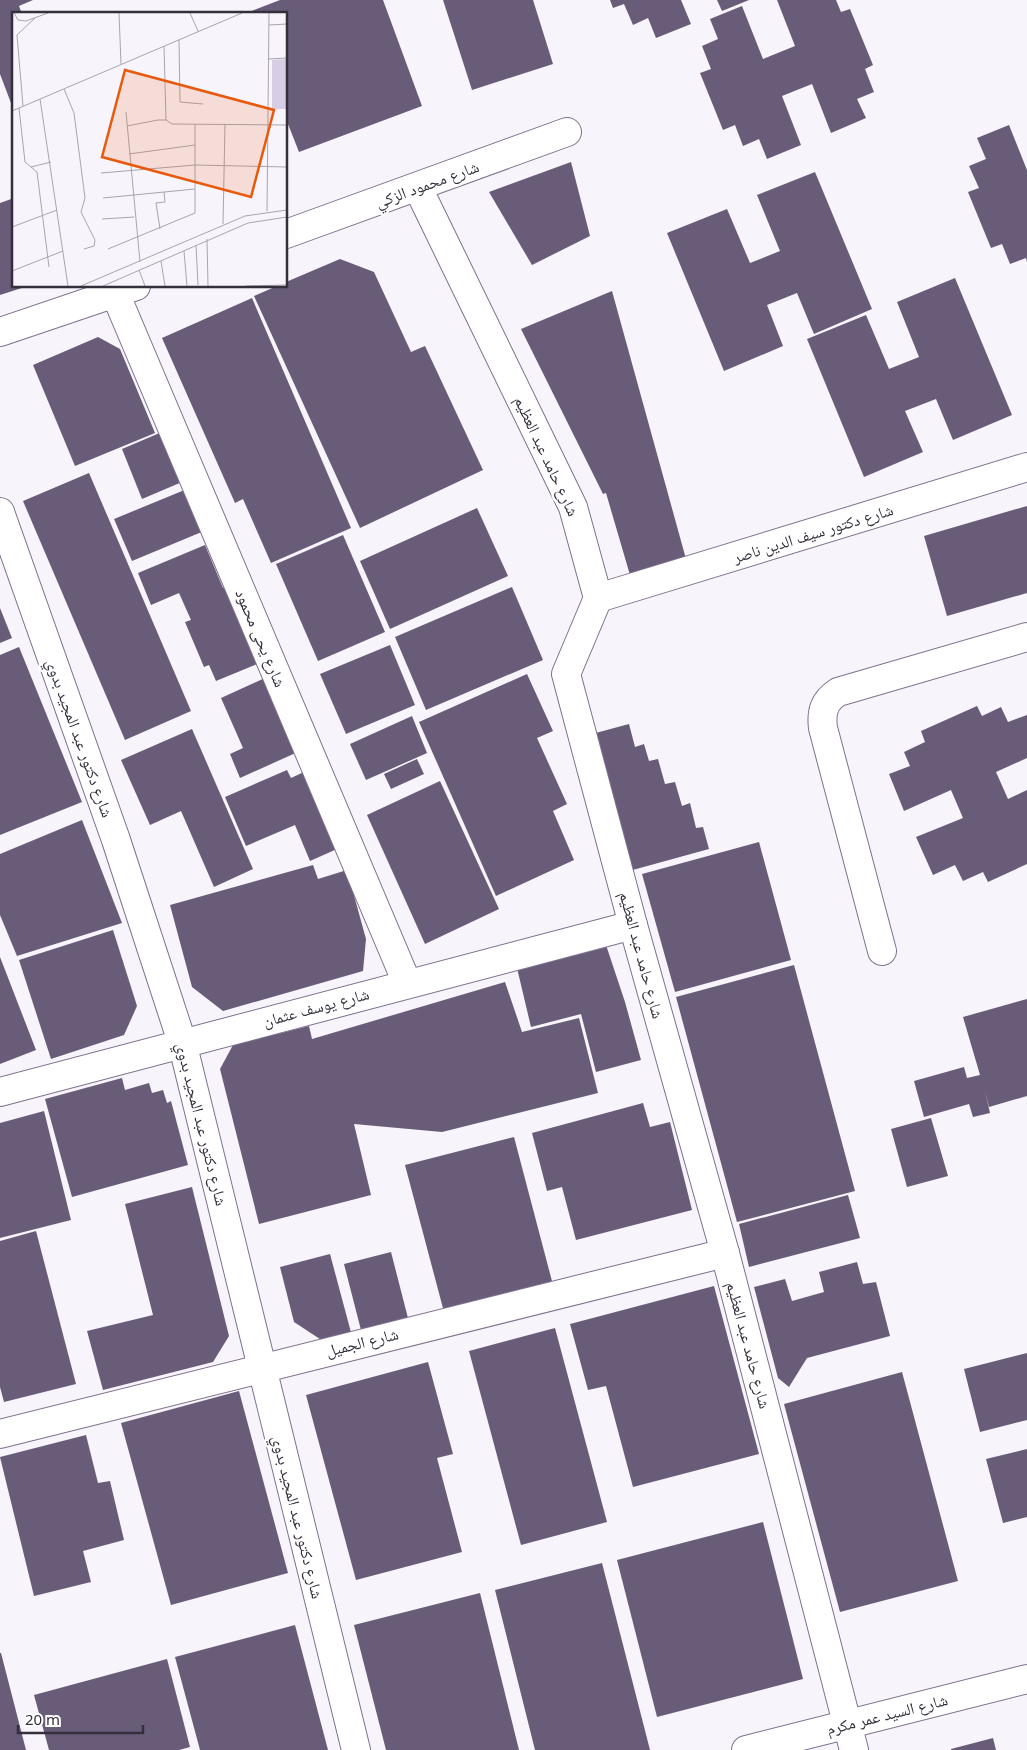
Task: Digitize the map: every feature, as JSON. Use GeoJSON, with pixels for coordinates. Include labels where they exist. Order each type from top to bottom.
{"type":"FeatureCollection","features":[{"type":"Feature","properties":{"kind":"street","name":"شارع محمود الزكي"},"geometry":{"type":"LineString","coordinates":[[288,233],[418,188],[567,132]]}},
{"type":"Feature","properties":{"kind":"street","name":"شارع حامد عبد العظيم"},"geometry":{"type":"LineString","coordinates":[[418,188],[574,507],[598,598],[566,674],[633,924],[725,1253],[851,1737]]}},
{"type":"Feature","properties":{"kind":"street"},"geometry":{"type":"LineString","coordinates":[[0,332],[125,290]]}},
{"type":"Feature","properties":{"kind":"street","name":"شارع يحى محمود"},"geometry":{"type":"LineString","coordinates":[[125,290],[407,983]]}},
{"type":"Feature","properties":{"kind":"street","name":"شارع دكتور سيف الدين ناصر"},"geometry":{"type":"LineString","coordinates":[[598,598],[1027,467]]}},
{"type":"Feature","properties":{"kind":"street","name":"شارع دكتور عبد المجيد بدوي"},"geometry":{"type":"LineString","coordinates":[[0,512],[116,840],[182,1042],[356,1750]]}},
{"type":"Feature","properties":{"kind":"street"},"geometry":{"type":"LineString","coordinates":[[882,951],[823,728],[824,707],[830,697],[838,692],[1027,637]]}},
{"type":"Feature","properties":{"kind":"street","name":"شارع يوسف عثمان"},"geometry":{"type":"LineString","coordinates":[[0,1092],[182,1042],[633,924]]}},
{"type":"Feature","properties":{"kind":"street","name":"شارع الجميل"},"geometry":{"type":"LineString","coordinates":[[0,1434],[261,1367],[725,1253]]}},
{"type":"Feature","properties":{"kind":"street","name":"شارع السيد عمر مكرم"},"geometry":{"type":"LineString","coordinates":[[746,1750],[851,1737],[1027,1679]]}},
{"type":"Feature","properties":{"kind":"building"},"geometry":{"type":"Polygon","coordinates":[[[0,0],[33,0],[19,6],[21,12],[12,12],[12,106],[0,74],[0,0]]]}},
{"type":"Feature","properties":{"kind":"building"},"geometry":{"type":"Polygon","coordinates":[[[280,0],[383,0],[422,106],[299,152],[288,124],[288,12],[249,12],[280,0]]]}},
{"type":"Feature","properties":{"kind":"building"},"geometry":{"type":"Polygon","coordinates":[[[443,0],[533,0],[553,64],[472,90],[443,0]]]}},
{"type":"Feature","properties":{"kind":"building"},"geometry":{"type":"Polygon","coordinates":[[[610,0],[681,0],[691,24],[656,38],[648,18],[633,25],[624,4],[613,8],[610,0]]]}},
{"type":"Feature","properties":{"kind":"building"},"geometry":{"type":"Polygon","coordinates":[[[717,0],[749,0],[722,11],[717,0]]]}},
{"type":"Feature","properties":{"kind":"building"},"geometry":{"type":"Polygon","coordinates":[[[777,0],[836,0],[841,12],[850,9],[873,65],[865,69],[874,92],[857,99],[866,118],[831,133],[812,84],[782,96],[801,145],[767,159],[759,139],[743,146],[735,125],[723,130],[700,73],[711,69],[702,46],[718,39],[710,19],[742,6],[763,59],[795,46],[777,0]]]}},
{"type":"Feature","properties":{"kind":"building"},"geometry":{"type":"Polygon","coordinates":[[[1009,125],[1027,170],[1027,262],[1026,258],[1010,264],[1002,244],[991,248],[968,192],[979,188],[969,166],[986,159],[977,138],[1009,125]]]}},
{"type":"Feature","properties":{"kind":"building"},"geometry":{"type":"Polygon","coordinates":[[[571,162],[590,236],[532,265],[489,192],[571,162]]]}},
{"type":"Feature","properties":{"kind":"building"},"geometry":{"type":"Polygon","coordinates":[[[815,172],[872,309],[814,334],[797,293],[767,305],[783,346],[724,371],[667,233],[727,209],[750,263],[780,251],[757,195],[815,172]]]}},
{"type":"Feature","properties":{"kind":"building"},"geometry":{"type":"Polygon","coordinates":[[[12,199],[12,288],[22,288],[0,295],[0,203],[12,199]]]}},
{"type":"Feature","properties":{"kind":"building"},"geometry":{"type":"Polygon","coordinates":[[[340,259],[374,272],[411,352],[425,346],[483,470],[360,528],[254,296],[272,288],[288,288],[288,281],[340,259]]]}},
{"type":"Feature","properties":{"kind":"building"},"geometry":{"type":"Polygon","coordinates":[[[955,278],[1012,415],[953,440],[936,399],[905,411],[923,452],[864,477],[807,339],[866,315],[889,369],[919,357],[897,302],[955,278]]]}},
{"type":"Feature","properties":{"kind":"building"},"geometry":{"type":"Polygon","coordinates":[[[612,291],[686,559],[630,575],[606,493],[603,494],[521,329],[612,291]]]}},
{"type":"Feature","properties":{"kind":"building"},"geometry":{"type":"Polygon","coordinates":[[[252,298],[351,528],[271,563],[243,499],[235,503],[162,338],[252,298]]]}},
{"type":"Feature","properties":{"kind":"building"},"geometry":{"type":"Polygon","coordinates":[[[98,337],[120,349],[155,433],[75,466],[33,365],[98,337]]]}},
{"type":"Feature","properties":{"kind":"building"},"geometry":{"type":"Polygon","coordinates":[[[162,432],[182,482],[142,499],[122,449],[162,432]]]}},
{"type":"Feature","properties":{"kind":"building"},"geometry":{"type":"Polygon","coordinates":[[[89,473],[191,711],[125,740],[23,501],[89,473]]]}},
{"type":"Feature","properties":{"kind":"building"},"geometry":{"type":"Polygon","coordinates":[[[187,489],[204,531],[132,561],[114,519],[187,489]]]}},
{"type":"Feature","properties":{"kind":"building"},"geometry":{"type":"Polygon","coordinates":[[[1027,506],[1027,593],[947,616],[924,536],[1027,506]]]}},
{"type":"Feature","properties":{"kind":"building"},"geometry":{"type":"Polygon","coordinates":[[[477,508],[508,576],[390,629],[360,561],[477,508]]]}},
{"type":"Feature","properties":{"kind":"building"},"geometry":{"type":"Polygon","coordinates":[[[343,535],[385,632],[318,661],[276,564],[343,535]]]}},
{"type":"Feature","properties":{"kind":"building"},"geometry":{"type":"Polygon","coordinates":[[[205,545],[223,588],[229,586],[262,662],[216,681],[209,665],[204,667],[185,622],[191,620],[179,593],[151,605],[138,573],[205,545]]]}},
{"type":"Feature","properties":{"kind":"building"},"geometry":{"type":"Polygon","coordinates":[[[512,587],[543,660],[426,710],[395,637],[512,587]]]}},
{"type":"Feature","properties":{"kind":"building"},"geometry":{"type":"Polygon","coordinates":[[[0,608],[12,638],[0,643],[0,608]]]}},
{"type":"Feature","properties":{"kind":"building"},"geometry":{"type":"Polygon","coordinates":[[[390,645],[415,705],[346,734],[320,674],[390,645]]]}},
{"type":"Feature","properties":{"kind":"building"},"geometry":{"type":"Polygon","coordinates":[[[19,647],[82,802],[0,835],[0,655],[19,647]]]}},
{"type":"Feature","properties":{"kind":"building"},"geometry":{"type":"Polygon","coordinates":[[[527,674],[553,731],[537,738],[567,804],[553,811],[574,860],[496,896],[419,722],[527,674]]]}},
{"type":"Feature","properties":{"kind":"building"},"geometry":{"type":"Polygon","coordinates":[[[267,677],[300,751],[240,778],[230,754],[243,748],[221,698],[267,677]]]}},
{"type":"Feature","properties":{"kind":"building"},"geometry":{"type":"Polygon","coordinates":[[[977,706],[982,716],[1001,707],[1008,722],[1027,715],[1027,758],[996,772],[1008,799],[1027,790],[1027,864],[988,882],[983,872],[963,881],[955,865],[933,875],[916,837],[963,818],[951,790],[904,811],[889,774],[910,766],[904,752],[925,742],[921,731],[977,706]]]}},
{"type":"Feature","properties":{"kind":"building"},"geometry":{"type":"Polygon","coordinates":[[[412,716],[427,753],[366,780],[350,744],[412,716]]]}},
{"type":"Feature","properties":{"kind":"building"},"geometry":{"type":"Polygon","coordinates":[[[629,724],[635,747],[644,744],[649,761],[658,759],[665,784],[675,782],[682,806],[690,803],[696,828],[703,827],[709,849],[629,871],[592,734],[629,724]]]}},
{"type":"Feature","properties":{"kind":"building"},"geometry":{"type":"Polygon","coordinates":[[[192,729],[253,869],[214,887],[181,811],[150,825],[121,760],[192,729]]]}},
{"type":"Feature","properties":{"kind":"building"},"geometry":{"type":"Polygon","coordinates":[[[417,759],[424,774],[391,789],[384,774],[417,759]]]}},
{"type":"Feature","properties":{"kind":"building"},"geometry":{"type":"Polygon","coordinates":[[[287,770],[291,778],[304,772],[337,849],[310,861],[295,825],[246,846],[225,797],[287,770]]]}},
{"type":"Feature","properties":{"kind":"building"},"geometry":{"type":"Polygon","coordinates":[[[440,781],[499,909],[425,944],[367,815],[440,781]]]}},
{"type":"Feature","properties":{"kind":"building"},"geometry":{"type":"Polygon","coordinates":[[[82,820],[122,923],[17,956],[0,915],[0,854],[82,820]]]}},
{"type":"Feature","properties":{"kind":"building"},"geometry":{"type":"Polygon","coordinates":[[[759,842],[791,960],[675,992],[642,874],[759,842]]]}},
{"type":"Feature","properties":{"kind":"building"},"geometry":{"type":"Polygon","coordinates":[[[313,865],[318,879],[347,870],[366,939],[363,971],[223,1011],[192,987],[170,905],[313,865]]]}},
{"type":"Feature","properties":{"kind":"building"},"geometry":{"type":"Polygon","coordinates":[[[113,930],[137,1006],[124,1035],[51,1059],[19,960],[113,930]]]}},
{"type":"Feature","properties":{"kind":"building"},"geometry":{"type":"Polygon","coordinates":[[[605,942],[625,1002],[641,1060],[596,1072],[581,1014],[531,1027],[517,968],[605,942]]]}},
{"type":"Feature","properties":{"kind":"building"},"geometry":{"type":"Polygon","coordinates":[[[0,957],[36,1050],[0,1064],[0,957]]]}},
{"type":"Feature","properties":{"kind":"building"},"geometry":{"type":"Polygon","coordinates":[[[794,965],[855,1191],[737,1222],[676,997],[794,965]]]}},
{"type":"Feature","properties":{"kind":"building"},"geometry":{"type":"Polygon","coordinates":[[[505,982],[522,1032],[579,1018],[598,1093],[442,1132],[354,1124],[371,1195],[259,1224],[220,1069],[233,1045],[309,1026],[312,1039],[505,982]]]}},
{"type":"Feature","properties":{"kind":"building"},"geometry":{"type":"Polygon","coordinates":[[[1027,999],[1027,1096],[989,1107],[985,1091],[990,1113],[973,1117],[969,1104],[924,1117],[914,1081],[964,1067],[967,1078],[980,1075],[963,1017],[1027,999]]]}},
{"type":"Feature","properties":{"kind":"building"},"geometry":{"type":"Polygon","coordinates":[[[122,1078],[125,1090],[149,1083],[152,1093],[163,1090],[167,1103],[171,1101],[188,1165],[72,1197],[45,1099],[122,1078]]]}},
{"type":"Feature","properties":{"kind":"building"},"geometry":{"type":"Polygon","coordinates":[[[643,1103],[650,1127],[670,1122],[692,1210],[576,1240],[562,1187],[547,1191],[532,1133],[643,1103]]]}},
{"type":"Feature","properties":{"kind":"building"},"geometry":{"type":"Polygon","coordinates":[[[44,1111],[71,1220],[0,1238],[0,1123],[44,1111]]]}},
{"type":"Feature","properties":{"kind":"building"},"geometry":{"type":"Polygon","coordinates":[[[931,1118],[948,1176],[907,1187],[891,1129],[931,1118]]]}},
{"type":"Feature","properties":{"kind":"building"},"geometry":{"type":"Polygon","coordinates":[[[514,1137],[553,1285],[444,1312],[405,1165],[514,1137]]]}},
{"type":"Feature","properties":{"kind":"building"},"geometry":{"type":"Polygon","coordinates":[[[192,1187],[229,1336],[213,1362],[103,1390],[87,1331],[153,1315],[125,1204],[192,1187]]]}},
{"type":"Feature","properties":{"kind":"building"},"geometry":{"type":"Polygon","coordinates":[[[848,1195],[860,1238],[749,1267],[739,1224],[848,1195]]]}},
{"type":"Feature","properties":{"kind":"building"},"geometry":{"type":"Polygon","coordinates":[[[36,1231],[76,1384],[4,1402],[0,1387],[0,1241],[36,1231]]]}},
{"type":"Feature","properties":{"kind":"building"},"geometry":{"type":"Polygon","coordinates":[[[391,1252],[409,1322],[362,1334],[344,1264],[391,1252]]]}},
{"type":"Feature","properties":{"kind":"building"},"geometry":{"type":"Polygon","coordinates":[[[330,1254],[352,1336],[326,1343],[294,1322],[280,1267],[330,1254]]]}},
{"type":"Feature","properties":{"kind":"building"},"geometry":{"type":"Polygon","coordinates":[[[857,1262],[863,1284],[876,1282],[890,1336],[807,1358],[789,1387],[778,1378],[754,1287],[785,1279],[792,1301],[824,1292],[819,1272],[857,1262]]]}},
{"type":"Feature","properties":{"kind":"building"},"geometry":{"type":"Polygon","coordinates":[[[714,1286],[759,1454],[633,1487],[606,1386],[588,1390],[570,1324],[714,1286]]]}},
{"type":"Feature","properties":{"kind":"building"},"geometry":{"type":"Polygon","coordinates":[[[555,1328],[607,1522],[521,1545],[469,1351],[555,1328]]]}},
{"type":"Feature","properties":{"kind":"building"},"geometry":{"type":"Polygon","coordinates":[[[1027,1353],[1027,1420],[980,1432],[964,1369],[1027,1353]]]}},
{"type":"Feature","properties":{"kind":"building"},"geometry":{"type":"Polygon","coordinates":[[[428,1362],[453,1454],[437,1458],[462,1552],[356,1580],[306,1395],[428,1362]]]}},
{"type":"Feature","properties":{"kind":"building"},"geometry":{"type":"Polygon","coordinates":[[[902,1372],[958,1581],[840,1612],[784,1404],[902,1372]]]}},
{"type":"Feature","properties":{"kind":"building"},"geometry":{"type":"Polygon","coordinates":[[[239,1391],[288,1573],[171,1605],[121,1423],[239,1391]]]}},
{"type":"Feature","properties":{"kind":"building"},"geometry":{"type":"Polygon","coordinates":[[[86,1435],[98,1483],[110,1481],[124,1540],[83,1551],[91,1582],[34,1596],[0,1457],[86,1435]]]}},
{"type":"Feature","properties":{"kind":"building"},"geometry":{"type":"Polygon","coordinates":[[[1027,1449],[1027,1517],[1003,1523],[986,1459],[1027,1449]]]}},
{"type":"Feature","properties":{"kind":"building"},"geometry":{"type":"Polygon","coordinates":[[[763,1522],[803,1679],[657,1717],[617,1560],[763,1522]]]}},
{"type":"Feature","properties":{"kind":"building"},"geometry":{"type":"Polygon","coordinates":[[[602,1563],[650,1750],[535,1750],[495,1590],[602,1563]]]}},
{"type":"Feature","properties":{"kind":"building"},"geometry":{"type":"Polygon","coordinates":[[[480,1593],[519,1750],[386,1750],[354,1625],[480,1593]]]}},
{"type":"Feature","properties":{"kind":"building"},"geometry":{"type":"Polygon","coordinates":[[[295,1625],[328,1750],[200,1750],[175,1657],[295,1625]]]}},
{"type":"Feature","properties":{"kind":"building"},"geometry":{"type":"Polygon","coordinates":[[[1,1653],[26,1750],[0,1750],[1,1653]]]}},
{"type":"Feature","properties":{"kind":"building"},"geometry":{"type":"Polygon","coordinates":[[[167,1659],[190,1747],[179,1750],[49,1750],[34,1695],[167,1659]]]}},
{"type":"Feature","properties":{"kind":"building"},"geometry":{"type":"Polygon","coordinates":[[[993,1738],[996,1750],[951,1750],[951,1749],[993,1738]]]}}]}
